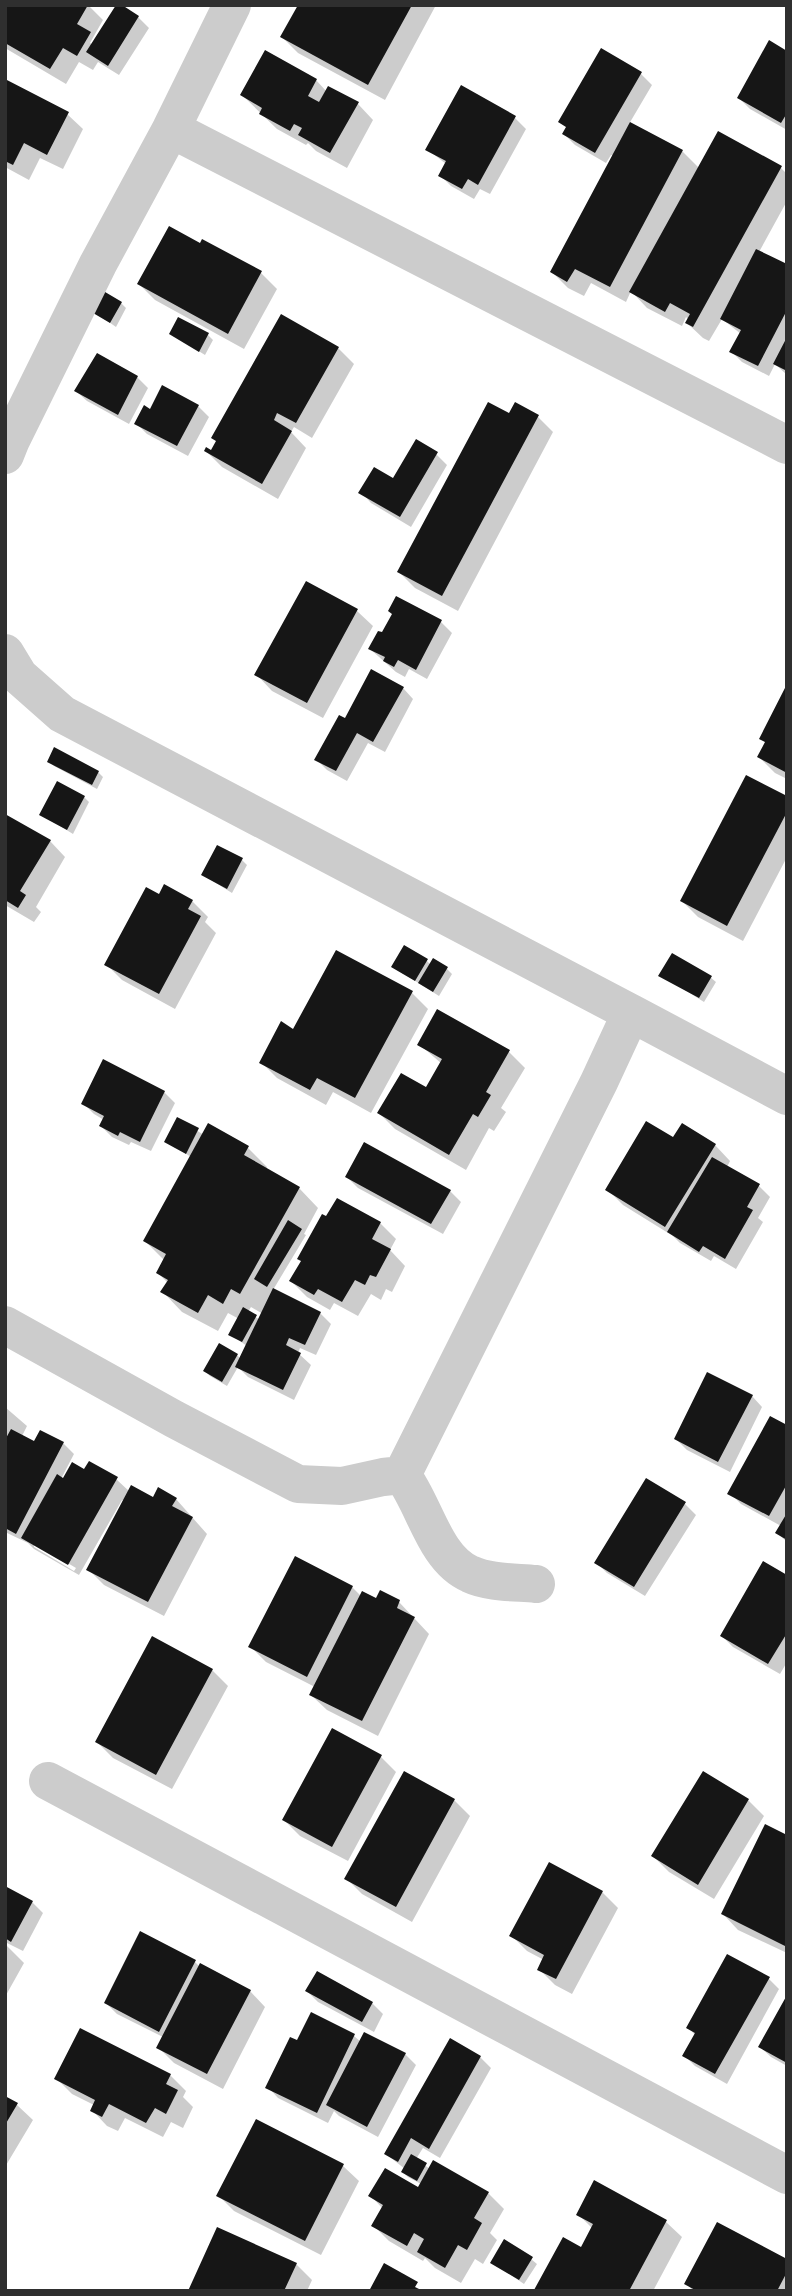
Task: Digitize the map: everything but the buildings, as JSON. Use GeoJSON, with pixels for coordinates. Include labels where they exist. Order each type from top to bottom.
{"type":"FeatureCollection","features":[{"type":"Feature","properties":{"kind":"street"},"geometry":{"type":"LineString","coordinates":[[5,455],[98,264],[172,129],[232,5]]}},
{"type":"Feature","properties":{"kind":"street"},"geometry":{"type":"LineString","coordinates":[[172,129],[787,445]]}},
{"type":"Feature","properties":{"kind":"street"},"geometry":{"type":"LineString","coordinates":[[5,653],[19,676],[62,714],[787,1096]]}},
{"type":"Feature","properties":{"kind":"street"},"geometry":{"type":"LineString","coordinates":[[402,1475],[631,1013]]}},
{"type":"Feature","properties":{"kind":"street"},"geometry":{"type":"LineString","coordinates":[[5,1325],[298,1484],[342,1486],[402,1475]]}},
{"type":"Feature","properties":{"kind":"street"},"geometry":{"type":"LineString","coordinates":[[402,1475],[414,1492],[447,1558],[471,1575],[536,1584]]}},
{"type":"Feature","properties":{"kind":"street"},"geometry":{"type":"LineString","coordinates":[[48,1781],[787,2175]]}}]}
